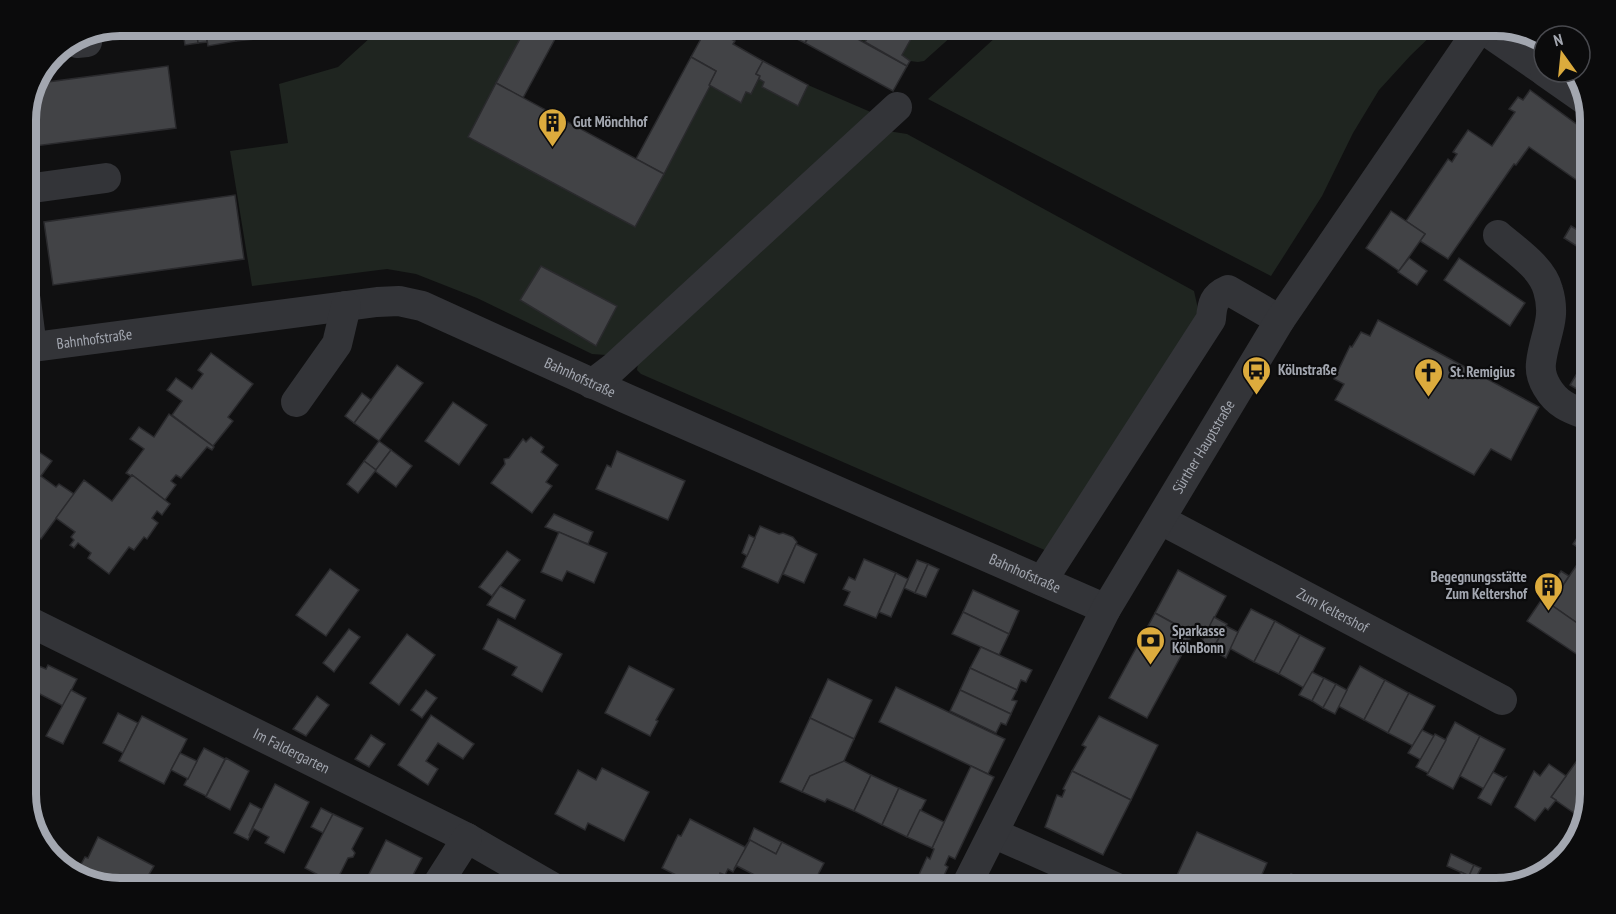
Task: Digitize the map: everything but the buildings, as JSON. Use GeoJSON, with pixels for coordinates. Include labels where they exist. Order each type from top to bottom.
{"type":"FeatureCollection","features":[{"type":"Feature","properties":{"kind":"street","name":"Sürther Hauptstraße"},"geometry":{"type":"LineString","coordinates":[[970,878],[1106,609],[1280,320],[1474,36]]}},
{"type":"Feature","properties":{"kind":"street"},"geometry":{"type":"LineString","coordinates":[[1495,36],[1532,63]]}},
{"type":"Feature","properties":{"kind":"street"},"geometry":{"type":"LineString","coordinates":[[1563,84],[1576,93]]}},
{"type":"Feature","properties":{"kind":"street"},"geometry":{"type":"LineString","coordinates":[[592,384],[613,368],[897,107]]}},
{"type":"Feature","properties":{"kind":"street"},"geometry":{"type":"LineString","coordinates":[[36,188],[106,178]]}},
{"type":"Feature","properties":{"kind":"street"},"geometry":{"type":"LineString","coordinates":[[1498,235],[1533,267],[1548,288],[1552,312],[1540,364],[1545,386],[1564,405],[1580,412]]}},
{"type":"Feature","properties":{"kind":"street"},"geometry":{"type":"LineString","coordinates":[[1042,582],[1211,319],[1214,301],[1219,294],[1228,290],[1280,320]]}},
{"type":"Feature","properties":{"kind":"street","name":"Bahnhofstraße"},"geometry":{"type":"LineString","coordinates":[[36,346],[346,306],[399,301],[422,306],[592,384],[1106,609]]}},
{"type":"Feature","properties":{"kind":"street"},"geometry":{"type":"LineString","coordinates":[[296,402],[337,344],[346,306]]}},
{"type":"Feature","properties":{"kind":"street","name":"Zum Keltershof"},"geometry":{"type":"LineString","coordinates":[[1161,520],[1502,700]]}},
{"type":"Feature","properties":{"kind":"street","name":"Im Faldergarten"},"geometry":{"type":"LineString","coordinates":[[36,626],[467,838],[537,878]]}},
{"type":"Feature","properties":{"kind":"street"},"geometry":{"type":"LineString","coordinates":[[993,832],[1095,878]]}},
{"type":"Feature","properties":{"kind":"street"},"geometry":{"type":"LineString","coordinates":[[441,878],[467,838]]}},
{"type":"Feature","properties":{"kind":"shaded area"},"geometry":{"type":"Polygon","coordinates":[[[372,36],[522,36],[468,137],[635,227],[710,86],[741,102],[746,92],[751,94],[759,79],[764,82],[762,87],[798,106],[808,85],[873,113],[606,355],[592,354],[477,298],[416,274],[387,269],[252,286],[230,151],[288,143],[279,84],[338,67],[372,36]]]}},
{"type":"Feature","properties":{"kind":"shaded area"},"geometry":{"type":"Polygon","coordinates":[[[853,36],[868,36],[865,42],[853,36]]]}},
{"type":"Feature","properties":{"kind":"shaded area"},"geometry":{"type":"Polygon","coordinates":[[[913,36],[952,36],[924,61],[910,61],[902,55],[913,36]]]}},
{"type":"Feature","properties":{"kind":"shaded area"},"geometry":{"type":"Polygon","coordinates":[[[997,36],[1431,36],[1379,90],[1353,133],[1322,196],[1271,276],[928,99],[997,36]]]}},
{"type":"Feature","properties":{"kind":"shaded area"},"geometry":{"type":"Polygon","coordinates":[[[888,131],[907,134],[1194,291],[1200,318],[1047,551],[641,374],[637,370],[638,364],[888,131]]]}},
{"type":"Feature","properties":{"kind":"place","name":"Gut Mönchhof"},"geometry":{"type":"Point","coordinates":[552,148]}},
{"type":"Feature","properties":{"kind":"place","name":"Kölnstraße"},"geometry":{"type":"Point","coordinates":[1257,396]}},
{"type":"Feature","properties":{"kind":"place","name":"St. Remigius"},"geometry":{"type":"Point","coordinates":[1429,398]}},
{"type":"Feature","properties":{"kind":"place","name":"Begegnungsstätte Zum Keltershof"},"geometry":{"type":"Point","coordinates":[1548,612]}},
{"type":"Feature","properties":{"kind":"place","name":"Sparkasse KölnBonn"},"geometry":{"type":"Point","coordinates":[1151,666]}}]}
